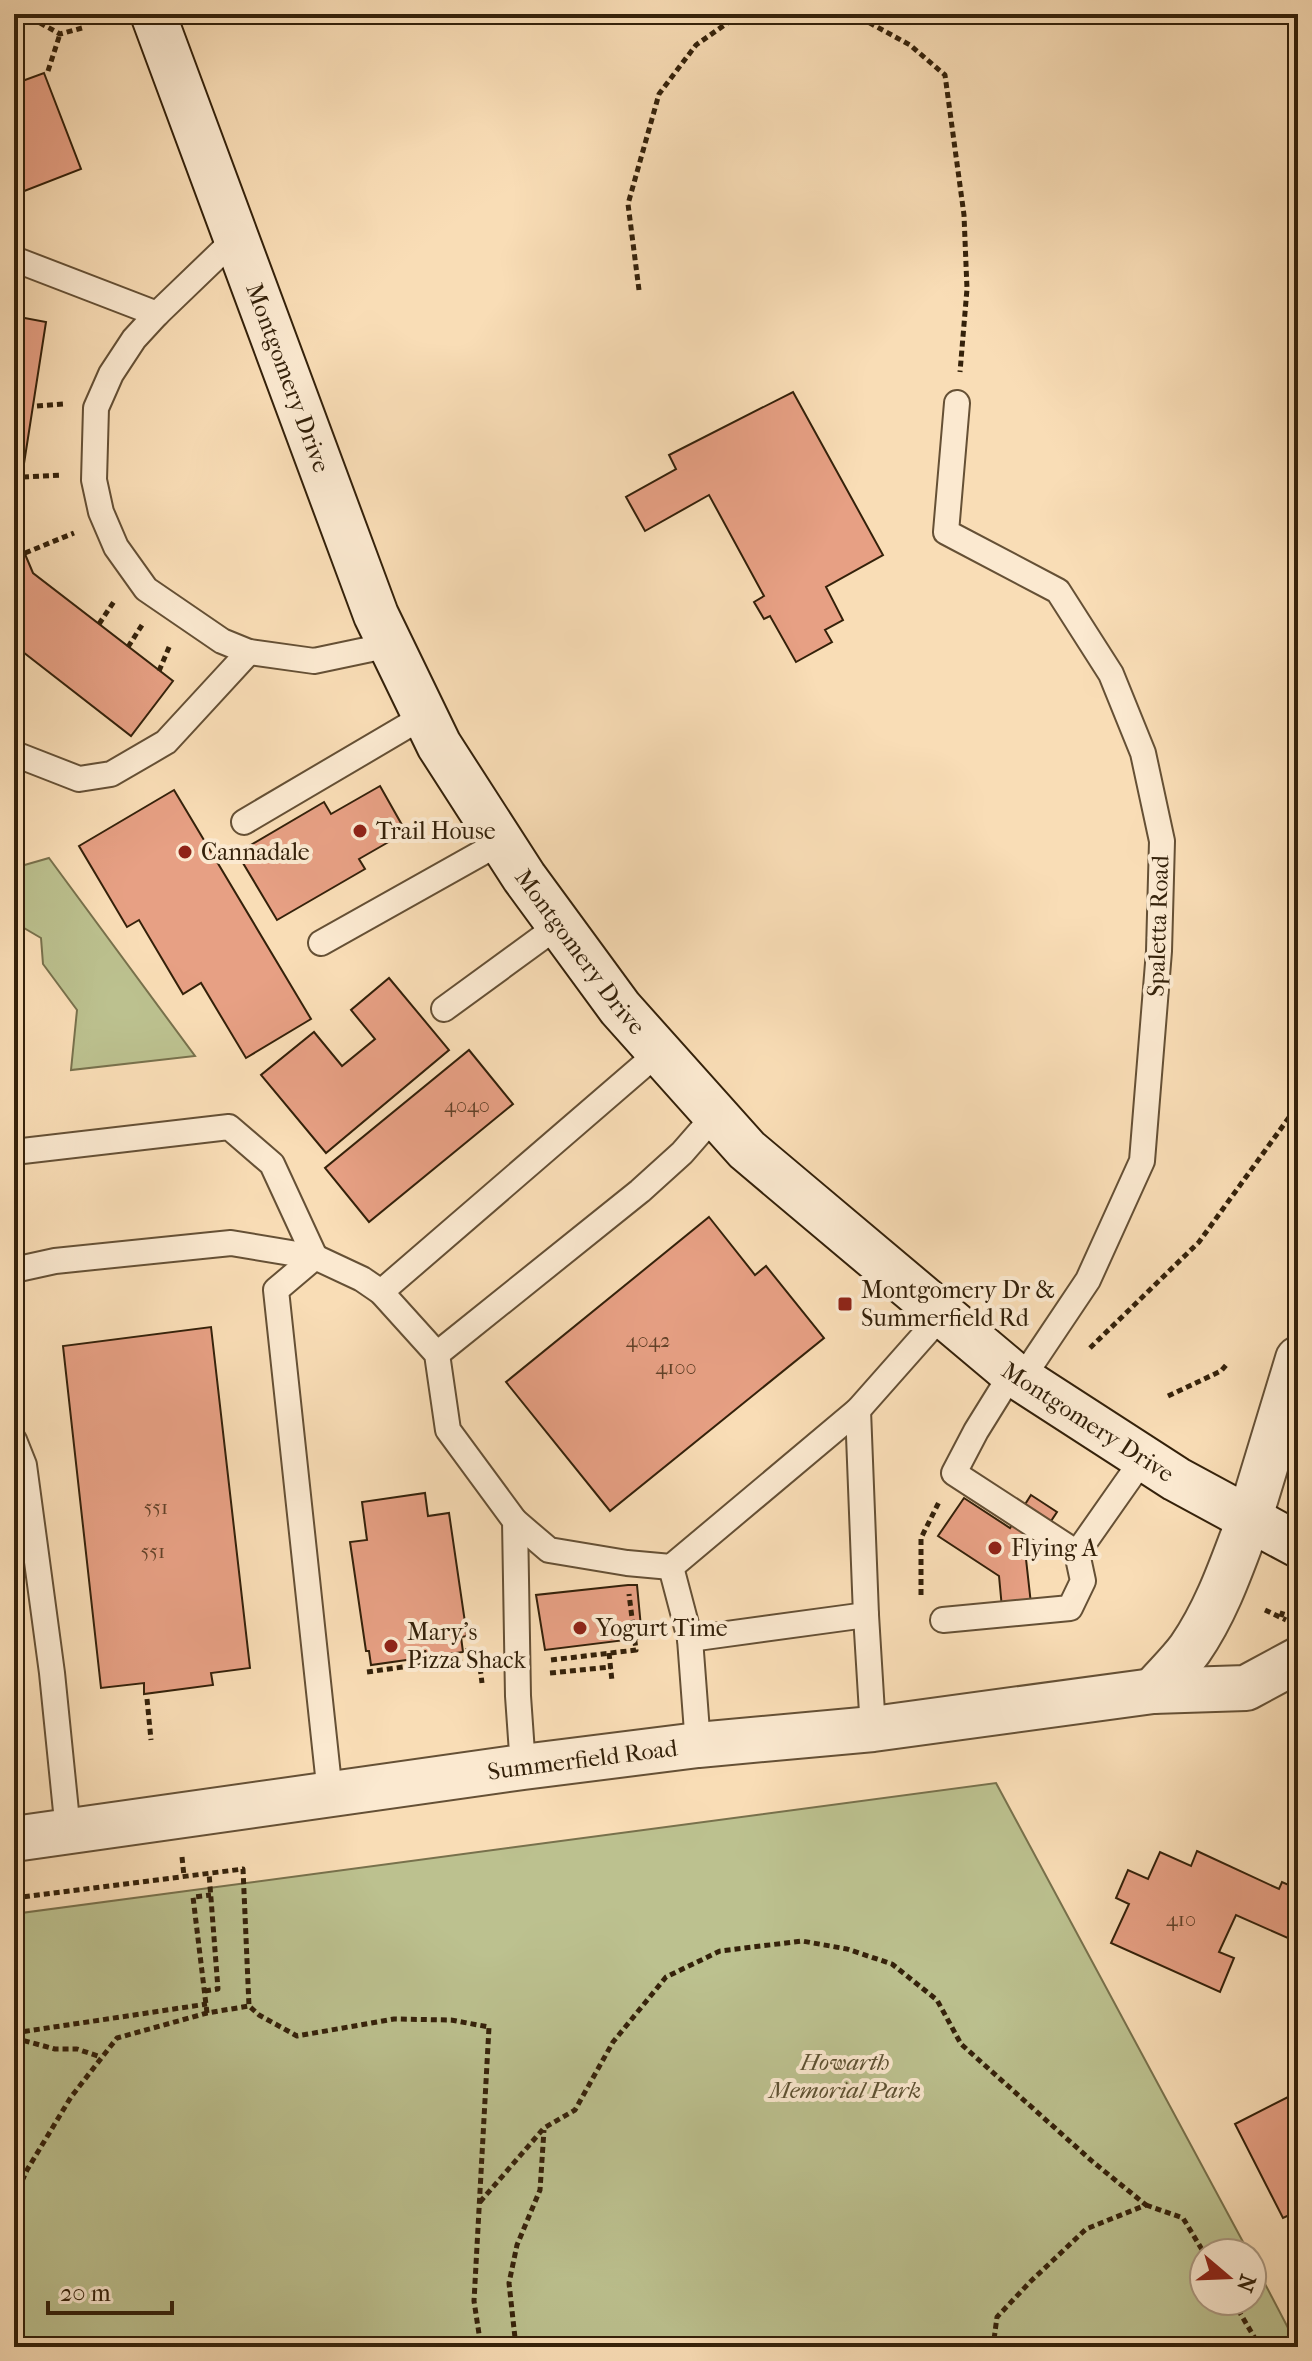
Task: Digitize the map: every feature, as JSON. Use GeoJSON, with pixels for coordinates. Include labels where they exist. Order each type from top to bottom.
{"type":"FeatureCollection","features":[{"type":"Feature","properties":{"kind":"main road","name":"Montgomery Drive"},"geometry":{"type":"LineString","coordinates":[[153,14],[376,615],[390,645],[439,745],[501,842],[620,1008],[747,1150],[1017,1376],[1143,1459],[1298,1545]]}},
{"type":"Feature","properties":{"kind":"main road"},"geometry":{"type":"LineString","coordinates":[[1153,1691],[1189,1651],[1222,1591],[1249,1520],[1298,1359]]}},
{"type":"Feature","properties":{"kind":"main road","name":"Summerfield Road"},"geometry":{"type":"LineString","coordinates":[[14,1839],[698,1745],[873,1729],[1153,1691],[1246,1688],[1298,1660]]}},
{"type":"Feature","properties":{"kind":"lane"},"geometry":{"type":"LineString","coordinates":[[236,238],[134,339],[111,374],[96,408],[94,480],[104,519],[116,547],[146,589],[222,641],[249,652],[314,661],[390,645]]}},
{"type":"Feature","properties":{"kind":"lane"},"geometry":{"type":"LineString","coordinates":[[14,259],[157,314]]}},
{"type":"Feature","properties":{"kind":"lane","name":"Spaletta Road"},"geometry":{"type":"LineString","coordinates":[[954,1473],[976,1431],[1088,1280],[1142,1161],[1159,951],[1162,841],[1143,753],[1111,674],[1058,591],[946,532],[957,403]]}},
{"type":"Feature","properties":{"kind":"lane"},"geometry":{"type":"LineString","coordinates":[[14,756],[79,779],[111,774],[166,742],[249,652]]}},
{"type":"Feature","properties":{"kind":"lane"},"geometry":{"type":"LineString","coordinates":[[244,822],[424,716]]}},
{"type":"Feature","properties":{"kind":"lane"},"geometry":{"type":"LineString","coordinates":[[321,943],[501,842]]}},
{"type":"Feature","properties":{"kind":"lane"},"geometry":{"type":"LineString","coordinates":[[444,1009],[559,925]]}},
{"type":"Feature","properties":{"kind":"lane"},"geometry":{"type":"LineString","coordinates":[[381,1292],[659,1052]]}},
{"type":"Feature","properties":{"kind":"lane"},"geometry":{"type":"LineString","coordinates":[[437,1354],[640,1191],[682,1153],[716,1114]]}},
{"type":"Feature","properties":{"kind":"lane"},"geometry":{"type":"LineString","coordinates":[[14,1152],[229,1127],[272,1164],[315,1257]]}},
{"type":"Feature","properties":{"kind":"lane"},"geometry":{"type":"LineString","coordinates":[[14,1270],[55,1261],[231,1243],[315,1257],[362,1279],[381,1292],[437,1354],[448,1430],[515,1521],[549,1550],[671,1567],[858,1410],[942,1315]]}},
{"type":"Feature","properties":{"kind":"lane"},"geometry":{"type":"LineString","coordinates":[[315,1257],[276,1290],[330,1794]]}},
{"type":"Feature","properties":{"kind":"lane"},"geometry":{"type":"LineString","coordinates":[[858,1410],[873,1729]]}},
{"type":"Feature","properties":{"kind":"lane"},"geometry":{"type":"LineString","coordinates":[[14,1440],[24,1465],[52,1673],[68,1831]]}},
{"type":"Feature","properties":{"kind":"lane"},"geometry":{"type":"LineString","coordinates":[[1077,1553],[1143,1459]]}},
{"type":"Feature","properties":{"kind":"lane"},"geometry":{"type":"LineString","coordinates":[[943,1620],[1070,1608],[1083,1581],[1077,1553],[954,1473]]}},
{"type":"Feature","properties":{"kind":"lane"},"geometry":{"type":"LineString","coordinates":[[515,1521],[518,1696],[523,1767]]}},
{"type":"Feature","properties":{"kind":"lane"},"geometry":{"type":"LineString","coordinates":[[671,1567],[690,1639],[698,1745]]}},
{"type":"Feature","properties":{"kind":"lane"},"geometry":{"type":"LineString","coordinates":[[690,1639],[866,1615]]}},
{"type":"Feature","properties":{"kind":"path"},"geometry":{"type":"LineString","coordinates":[[639,290],[628,204],[659,94],[696,45],[740,14]]}},
{"type":"Feature","properties":{"kind":"path"},"geometry":{"type":"LineString","coordinates":[[830,14],[868,22],[910,45],[945,75],[964,215],[967,289],[957,403]]}},
{"type":"Feature","properties":{"kind":"path"},"geometry":{"type":"LineString","coordinates":[[31,18],[60,34],[82,28]]}},
{"type":"Feature","properties":{"kind":"path"},"geometry":{"type":"LineString","coordinates":[[48,71],[60,34]]}},
{"type":"Feature","properties":{"kind":"path"},"geometry":{"type":"LineString","coordinates":[[25,553],[104,519]]}},
{"type":"Feature","properties":{"kind":"path"},"geometry":{"type":"LineString","coordinates":[[1090,1348],[1199,1242],[1298,1105]]}},
{"type":"Feature","properties":{"kind":"path"},"geometry":{"type":"LineString","coordinates":[[1168,1396],[1221,1371],[1228,1363]]}},
{"type":"Feature","properties":{"kind":"path"},"geometry":{"type":"LineString","coordinates":[[921,1602],[921,1538],[954,1473]]}},
{"type":"Feature","properties":{"kind":"path"},"geometry":{"type":"LineString","coordinates":[[611,1667],[550,1675],[550,1660],[636,1650],[628,1585]]}},
{"type":"Feature","properties":{"kind":"path"},"geometry":{"type":"LineString","coordinates":[[1281,1617],[1284,1608]]}},
{"type":"Feature","properties":{"kind":"path"},"geometry":{"type":"LineString","coordinates":[[468,1648],[468,1658]]}},
{"type":"Feature","properties":{"kind":"path"},"geometry":{"type":"LineString","coordinates":[[609,1653],[612,1681]]}},
{"type":"Feature","properties":{"kind":"path"},"geometry":{"type":"LineString","coordinates":[[367,1672],[479,1659],[482,1685]]}},
{"type":"Feature","properties":{"kind":"path"},"geometry":{"type":"LineString","coordinates":[[147,1699],[151,1740]]}},
{"type":"Feature","properties":{"kind":"path"},"geometry":{"type":"LineString","coordinates":[[14,1898],[243,1869],[249,2006],[259,2015],[297,2036],[394,2019],[451,2020],[489,2027],[474,2301],[481,2347]]}},
{"type":"Feature","properties":{"kind":"path"},"geometry":{"type":"LineString","coordinates":[[205,1991],[218,1989],[209,1873]]}},
{"type":"Feature","properties":{"kind":"path"},"geometry":{"type":"LineString","coordinates":[[207,2013],[193,1897],[211,1895]]}},
{"type":"Feature","properties":{"kind":"path"},"geometry":{"type":"LineString","coordinates":[[480,2202],[544,2128],[575,2110],[613,2042],[666,1977],[720,1951],[802,1941],[847,1949],[892,1964],[937,2000],[961,2044],[1146,2205],[1183,2218],[1194,2237]]}},
{"type":"Feature","properties":{"kind":"path"},"geometry":{"type":"LineString","coordinates":[[14,2036],[207,2004]]}},
{"type":"Feature","properties":{"kind":"path"},"geometry":{"type":"LineString","coordinates":[[14,2199],[27,2170],[56,2122],[117,2038],[207,2013],[249,2006]]}},
{"type":"Feature","properties":{"kind":"path"},"geometry":{"type":"LineString","coordinates":[[14,2036],[55,2049],[77,2049],[101,2057]]}},
{"type":"Feature","properties":{"kind":"path"},"geometry":{"type":"LineString","coordinates":[[516,2347],[509,2283],[517,2245],[540,2190],[544,2128]]}},
{"type":"Feature","properties":{"kind":"path"},"geometry":{"type":"LineString","coordinates":[[993,2347],[997,2317],[1086,2229],[1146,2205]]}},
{"type":"Feature","properties":{"kind":"path"},"geometry":{"type":"LineString","coordinates":[[1242,2317],[1260,2347]]}},
{"type":"Feature","properties":{"kind":"green space"},"geometry":{"type":"Polygon","coordinates":[[[49,858],[195,1056],[71,1070],[77,1010],[43,964],[41,938],[24,928],[14,917],[14,868],[49,858]]]}},
{"type":"Feature","properties":{"kind":"green space","name":"Howarth Memorial Park"},"geometry":{"type":"Polygon","coordinates":[[[996,1783],[1240,2237],[1188,2237],[1188,2317],[1268,2317],[1268,2290],[1298,2347],[14,2347],[14,1914],[996,1783]]]}},
{"type":"Feature","properties":{"kind":"building"},"geometry":{"type":"Polygon","coordinates":[[[44,73],[81,169],[14,195],[14,84],[44,73]]]}},
{"type":"Feature","properties":{"kind":"building"},"geometry":{"type":"Polygon","coordinates":[[[14,316],[46,322],[14,528],[14,316]]]}},
{"type":"Feature","properties":{"kind":"building"},"geometry":{"type":"Polygon","coordinates":[[[793,392],[883,555],[826,587],[843,620],[825,630],[832,642],[796,662],[770,616],[764,619],[754,602],[764,596],[709,495],[645,531],[626,497],[676,469],[669,455],[793,392]]]}},
{"type":"Feature","properties":{"kind":"building"},"geometry":{"type":"Polygon","coordinates":[[[14,528],[33,573],[173,681],[131,736],[14,645],[14,528]]]}},
{"type":"Feature","properties":{"kind":"building"},"geometry":{"type":"Polygon","coordinates":[[[380,786],[406,832],[359,859],[365,869],[277,920],[237,853],[324,802],[331,814],[380,786]]]}},
{"type":"Feature","properties":{"kind":"building"},"geometry":{"type":"Polygon","coordinates":[[[174,790],[311,1019],[246,1058],[201,983],[183,994],[139,920],[127,927],[79,846],[174,790]]]}},
{"type":"Feature","properties":{"kind":"building"},"geometry":{"type":"Polygon","coordinates":[[[389,978],[449,1050],[326,1153],[261,1075],[314,1032],[342,1066],[375,1039],[351,1010],[389,978]]]}},
{"type":"Feature","properties":{"kind":"building"},"geometry":{"type":"Polygon","coordinates":[[[469,1050],[513,1104],[369,1222],[325,1168],[469,1050]]]}},
{"type":"Feature","properties":{"kind":"building"},"geometry":{"type":"Polygon","coordinates":[[[709,1217],[755,1275],[766,1266],[824,1338],[610,1511],[506,1382],[709,1217]]]}},
{"type":"Feature","properties":{"kind":"building"},"geometry":{"type":"Polygon","coordinates":[[[211,1327],[250,1668],[211,1673],[213,1685],[144,1694],[144,1683],[101,1688],[63,1346],[211,1327]]]}},
{"type":"Feature","properties":{"kind":"building"},"geometry":{"type":"Polygon","coordinates":[[[425,1493],[428,1516],[449,1513],[467,1636],[461,1637],[463,1652],[371,1665],[369,1651],[366,1651],[350,1542],[367,1540],[362,1502],[425,1493]]]}},
{"type":"Feature","properties":{"kind":"building","name":"Flying A"},"geometry":{"type":"Polygon","coordinates":[[[1031,1495],[1057,1512],[1026,1559],[1031,1604],[1002,1608],[999,1576],[938,1536],[964,1498],[1010,1528],[1031,1495]]]}},
{"type":"Feature","properties":{"kind":"building"},"geometry":{"type":"Polygon","coordinates":[[[637,1585],[642,1638],[545,1650],[536,1595],[637,1585]]]}},
{"type":"Feature","properties":{"kind":"building"},"geometry":{"type":"Polygon","coordinates":[[[1197,1851],[1279,1889],[1282,1882],[1298,1889],[1298,1918],[1290,1939],[1236,1915],[1219,1952],[1234,1958],[1220,1992],[1111,1943],[1129,1904],[1116,1898],[1128,1870],[1148,1879],[1160,1852],[1191,1866],[1197,1851]]]}},
{"type":"Feature","properties":{"kind":"building"},"geometry":{"type":"Polygon","coordinates":[[[1298,2092],[1298,2211],[1283,2218],[1235,2124],[1298,2092]]]}},
{"type":"Feature","properties":{"kind":"place","name":"Trail House"},"geometry":{"type":"Point","coordinates":[360,831]}},
{"type":"Feature","properties":{"kind":"place","name":"Cannadale"},"geometry":{"type":"Point","coordinates":[185,852]}},
{"type":"Feature","properties":{"kind":"place","name":"Montgomery Dr & Summerfield Rd"},"geometry":{"type":"Point","coordinates":[845,1304]}},
{"type":"Feature","properties":{"kind":"place","name":"Flying A"},"geometry":{"type":"Point","coordinates":[995,1548]}},
{"type":"Feature","properties":{"kind":"place","name":"Yogurt Time"},"geometry":{"type":"Point","coordinates":[580,1628]}},
{"type":"Feature","properties":{"kind":"place","name":"Mary's Pizza Shack"},"geometry":{"type":"Point","coordinates":[391,1646]}}]}
